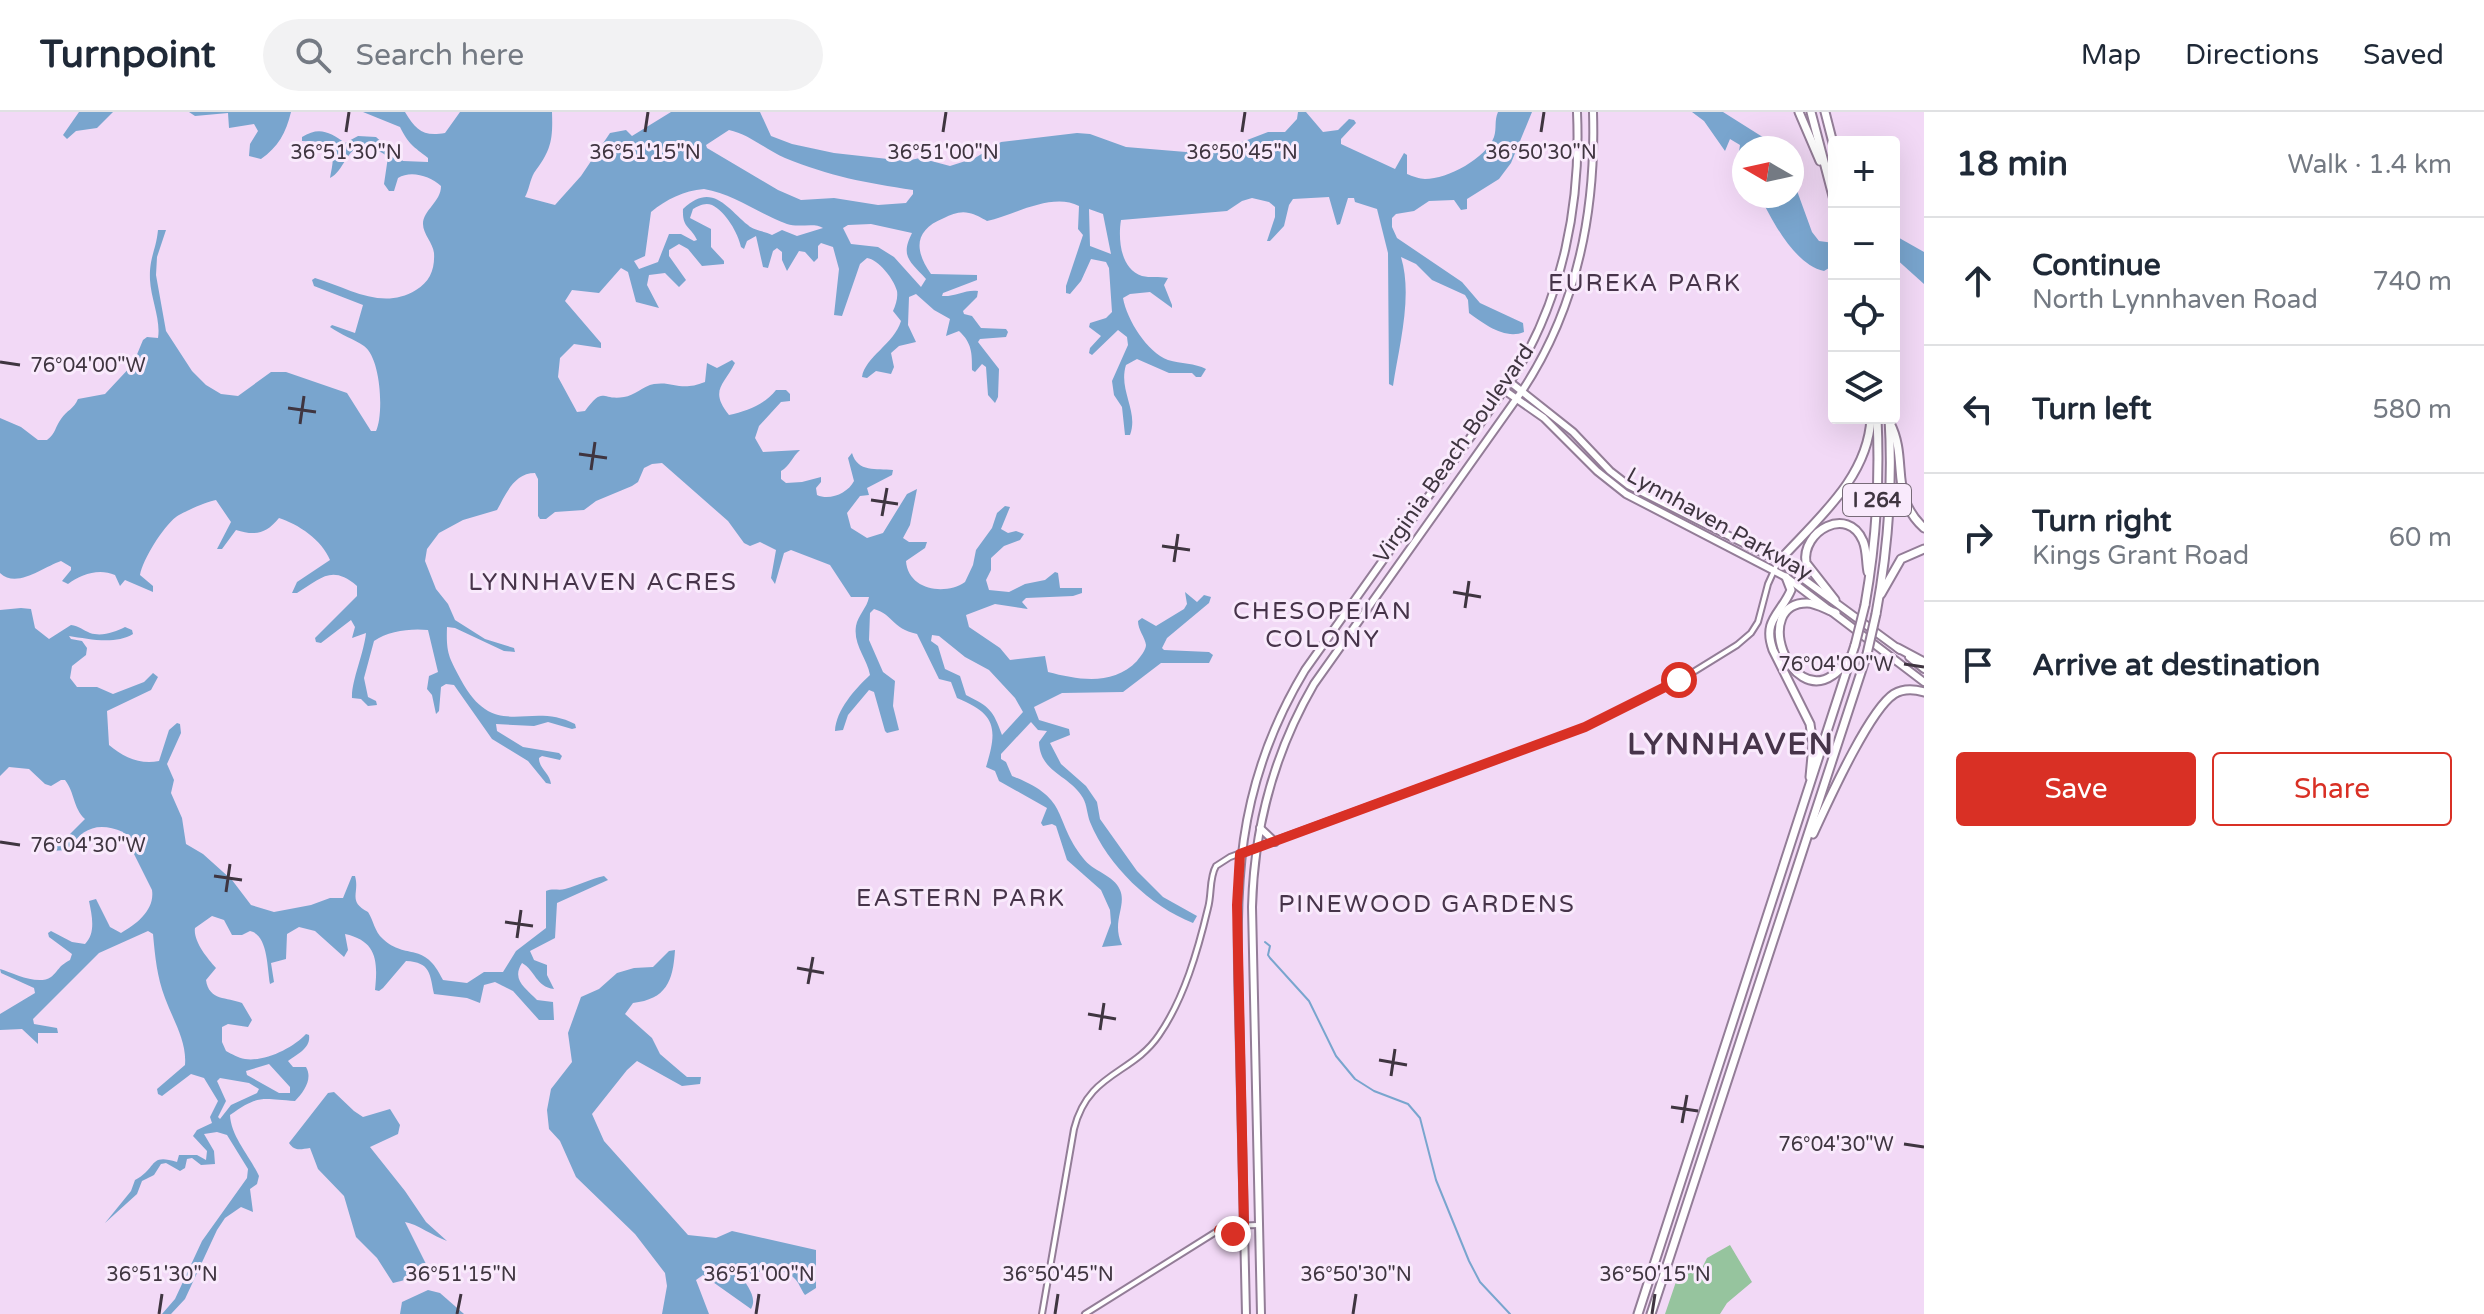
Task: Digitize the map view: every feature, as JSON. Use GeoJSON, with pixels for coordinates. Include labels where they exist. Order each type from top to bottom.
{"type":"FeatureCollection","features":[{"type":"Feature","properties":{"kind":"highway"},"geometry":{"type":"LineString","coordinates":[[1799,112],[1828,184]]}},
{"type":"Feature","properties":{"kind":"highway"},"geometry":{"type":"LineString","coordinates":[[1811,112],[1828,177]]}},
{"type":"Feature","properties":{"kind":"highway"},"geometry":{"type":"LineString","coordinates":[[1825,112],[1831,136]]}},
{"type":"Feature","properties":{"kind":"highway"},"geometry":{"type":"LineString","coordinates":[[1779,561],[1851,478],[1865,452],[1872,424]]}},
{"type":"Feature","properties":{"kind":"highway","name":"I 264"},"geometry":{"type":"LineString","coordinates":[[1638,1314],[1854,648],[1869,582],[1877,502],[1874,424]]}},
{"type":"Feature","properties":{"kind":"highway","name":"I 264"},"geometry":{"type":"LineString","coordinates":[[1651,1314],[1867,654],[1876,614],[1890,503],[1890,424]]}},
{"type":"Feature","properties":{"kind":"highway"},"geometry":{"type":"LineString","coordinates":[[1892,424],[1896,434],[1904,501],[1924,528]]}},
{"type":"Feature","properties":{"kind":"highway"},"geometry":{"type":"LineString","coordinates":[[1835,600],[1809,570],[1805,559],[1809,540],[1822,528],[1845,524],[1860,536],[1865,548],[1869,582]]}},
{"type":"Feature","properties":{"kind":"highway"},"geometry":{"type":"LineString","coordinates":[[1878,600],[1901,559],[1924,549]]}},
{"type":"Feature","properties":{"kind":"highway"},"geometry":{"type":"LineString","coordinates":[[1786,577],[1791,590],[1773,616],[1770,638],[1813,734],[1808,794]]}},
{"type":"Feature","properties":{"kind":"highway"},"geometry":{"type":"LineString","coordinates":[[1836,613],[1813,604],[1796,605],[1783,615],[1780,622],[1781,646],[1794,670],[1813,681],[1833,675],[1854,648]]}},
{"type":"Feature","properties":{"kind":"highway"},"geometry":{"type":"LineString","coordinates":[[1898,648],[1924,662]]}},
{"type":"Feature","properties":{"kind":"highway"},"geometry":{"type":"LineString","coordinates":[[1804,849],[1852,754],[1886,701],[1905,690],[1924,692]]}},
{"type":"Feature","properties":{"kind":"main road","name":"Virginia Beach Boulevard"},"geometry":{"type":"LineString","coordinates":[[1246,1314],[1237,905],[1240,854],[1247,814],[1277,722],[1300,678],[1510,382],[1538,335],[1559,279],[1573,206],[1577,112]]}},
{"type":"Feature","properties":{"kind":"main road","name":"Virginia Beach Boulevard"},"geometry":{"type":"LineString","coordinates":[[1261,1314],[1252,894],[1260,828],[1283,747],[1314,684],[1517,399],[1558,327],[1577,267],[1590,191],[1593,112]]}},
{"type":"Feature","properties":{"kind":"main road","name":"Lynnhaven Parkway"},"geometry":{"type":"LineString","coordinates":[[1510,382],[1573,432],[1610,471],[1628,485],[1779,561],[1924,669]]}},
{"type":"Feature","properties":{"kind":"main road","name":"Lynnhaven Parkway"},"geometry":{"type":"LineString","coordinates":[[1504,390],[1544,418],[1597,471],[1626,494],[1786,577],[1924,682]]}},
{"type":"Feature","properties":{"kind":"main road"},"geometry":{"type":"LineString","coordinates":[[1260,828],[1275,842]]}},
{"type":"Feature","properties":{"kind":"main road"},"geometry":{"type":"LineString","coordinates":[[1238,986],[1254,985]]}},
{"type":"Feature","properties":{"kind":"main road"},"geometry":{"type":"LineString","coordinates":[[1219,1230],[1236,1236],[1245,1247]]}},
{"type":"Feature","properties":{"kind":"street"},"geometry":{"type":"LineString","coordinates":[[1042,1314],[1081,1106],[1098,1085],[1148,1047],[1160,1034],[1177,1001],[1192,960],[1208,909],[1214,868],[1220,862],[1240,854],[1585,727],[1654,694],[1702,667],[1751,633],[1758,622],[1779,561]]}},
{"type":"Feature","properties":{"kind":"street"},"geometry":{"type":"LineString","coordinates":[[1085,1314],[1219,1230],[1259,1225]]}},
{"type":"Feature","properties":{"kind":"green space"},"geometry":{"type":"Polygon","coordinates":[[[1730,1245],[1752,1282],[1727,1303],[1720,1314],[1665,1314],[1680,1270],[1699,1274],[1707,1258],[1730,1245]]]}},
{"type":"Feature","properties":{"kind":"water"},"geometry":{"type":"Polygon","coordinates":[[[79,112],[113,112],[97,128],[76,131],[67,139],[63,135],[79,112]]]}},
{"type":"Feature","properties":{"kind":"water"},"geometry":{"type":"Polygon","coordinates":[[[189,112],[291,112],[280,139],[261,159],[249,156],[250,144],[258,131],[254,124],[229,128],[228,113],[195,116],[189,112]]]}},
{"type":"Feature","properties":{"kind":"water"},"geometry":{"type":"Polygon","coordinates":[[[363,112],[405,112],[421,131],[437,134],[445,133],[460,112],[552,112],[550,145],[525,197],[555,205],[581,176],[610,133],[626,130],[632,136],[671,112],[760,112],[771,136],[792,144],[834,153],[906,161],[920,158],[950,166],[975,158],[1001,142],[1077,133],[1090,134],[1126,147],[1186,152],[1242,142],[1268,132],[1285,132],[1297,119],[1298,112],[1306,112],[1323,132],[1338,130],[1349,119],[1354,120],[1356,123],[1341,139],[1341,144],[1395,169],[1404,153],[1407,155],[1407,174],[1425,179],[1455,171],[1475,160],[1494,137],[1498,112],[1532,112],[1511,163],[1499,179],[1467,199],[1467,209],[1461,210],[1454,200],[1429,201],[1414,211],[1396,214],[1392,218],[1397,238],[1462,282],[1480,303],[1523,323],[1524,332],[1510,334],[1488,326],[1469,313],[1465,295],[1432,280],[1416,264],[1401,257],[1406,288],[1404,321],[1393,386],[1389,384],[1388,253],[1377,209],[1355,202],[1354,198],[1348,198],[1340,224],[1337,225],[1329,197],[1293,199],[1284,226],[1270,241],[1267,241],[1275,207],[1269,202],[1252,198],[1227,211],[1121,220],[1122,252],[1129,267],[1142,276],[1168,278],[1164,285],[1172,305],[1172,308],[1150,292],[1130,294],[1123,298],[1133,325],[1160,356],[1206,369],[1201,377],[1196,377],[1192,373],[1169,373],[1137,359],[1126,365],[1125,383],[1132,417],[1130,435],[1125,435],[1122,407],[1114,395],[1112,381],[1128,345],[1127,337],[1118,330],[1092,355],[1089,353],[1101,336],[1089,327],[1090,323],[1106,318],[1112,312],[1106,262],[1091,259],[1081,281],[1070,294],[1066,293],[1083,235],[1078,229],[1079,206],[1068,202],[1045,203],[987,221],[971,214],[956,213],[934,223],[922,235],[920,249],[931,274],[977,275],[977,280],[942,296],[978,291],[977,297],[963,311],[964,314],[972,316],[981,328],[1006,329],[1008,332],[1006,337],[980,339],[978,342],[999,369],[995,403],[988,395],[986,367],[982,364],[975,372],[972,370],[967,340],[959,331],[946,336],[950,319],[916,294],[909,297],[908,325],[916,342],[899,346],[891,353],[894,367],[891,374],[876,371],[867,378],[862,377],[868,363],[892,337],[901,321],[893,311],[897,291],[885,270],[867,258],[860,264],[842,316],[834,315],[839,269],[833,247],[821,243],[814,262],[805,252],[799,251],[787,271],[782,252],[777,248],[773,251],[768,268],[763,267],[756,236],[747,241],[744,249],[741,247],[727,218],[709,204],[693,209],[690,218],[711,229],[711,247],[724,264],[702,266],[688,249],[679,244],[669,250],[669,256],[686,280],[679,287],[665,273],[649,275],[647,285],[659,308],[636,302],[628,272],[621,268],[599,293],[572,290],[565,301],[601,343],[601,348],[574,344],[560,358],[558,377],[577,412],[585,411],[600,396],[628,396],[661,383],[689,386],[705,382],[707,363],[717,368],[732,360],[735,363],[719,393],[729,415],[755,407],[776,390],[786,390],[790,394],[790,401],[781,402],[759,426],[755,438],[763,452],[800,450],[781,471],[781,479],[786,483],[821,477],[816,488],[817,495],[838,495],[854,481],[848,458],[852,453],[863,467],[893,470],[892,475],[867,488],[869,495],[860,496],[847,513],[851,528],[867,538],[883,533],[907,494],[917,489],[910,525],[903,538],[909,542],[927,542],[925,548],[906,561],[908,571],[920,584],[948,589],[965,582],[976,550],[992,528],[997,513],[1005,506],[1010,507],[1001,529],[1008,533],[1016,531],[1024,534],[1020,540],[1004,546],[991,558],[991,570],[986,580],[989,590],[1009,592],[1025,584],[1045,580],[1055,572],[1058,573],[1060,588],[1082,588],[1082,593],[1026,598],[1022,602],[1028,609],[995,604],[966,615],[969,627],[1000,648],[1010,660],[1045,656],[1048,672],[1072,677],[1106,678],[1128,669],[1145,649],[1138,621],[1142,618],[1156,626],[1184,609],[1187,604],[1185,592],[1197,602],[1204,595],[1211,597],[1209,603],[1167,638],[1162,648],[1209,652],[1213,655],[1209,663],[1161,663],[1123,692],[1062,693],[1034,707],[1039,720],[1069,729],[1070,735],[1050,743],[1061,764],[1086,786],[1097,802],[1100,819],[1137,871],[1163,897],[1197,916],[1193,923],[1161,906],[1119,869],[1098,838],[1083,798],[1044,761],[1039,742],[1047,731],[1038,730],[1031,722],[1001,754],[1012,776],[1031,784],[1052,802],[1083,858],[1113,880],[1120,890],[1122,902],[1118,929],[1122,945],[1102,947],[1111,923],[1110,910],[1101,890],[1067,860],[1056,826],[1043,826],[1041,823],[1047,808],[999,781],[995,771],[986,767],[992,742],[991,724],[980,710],[957,698],[951,682],[939,679],[917,634],[902,628],[881,612],[874,609],[870,613],[869,640],[883,672],[895,681],[893,706],[899,730],[885,731],[874,692],[869,690],[848,715],[843,730],[835,731],[843,708],[870,675],[856,633],[857,622],[869,597],[851,597],[830,565],[791,550],[784,553],[775,584],[771,578],[776,550],[760,542],[750,546],[744,543],[728,521],[662,463],[644,468],[638,482],[596,501],[584,510],[555,512],[546,519],[538,516],[538,479],[535,473],[528,474],[516,480],[497,510],[463,520],[439,533],[427,549],[425,561],[436,589],[455,620],[485,639],[514,648],[515,652],[504,651],[447,627],[451,660],[474,699],[487,710],[500,715],[543,716],[575,724],[576,728],[572,729],[548,722],[534,726],[496,724],[497,731],[523,747],[562,756],[560,760],[539,758],[551,784],[546,783],[528,761],[492,739],[454,685],[441,687],[439,711],[436,714],[432,695],[427,689],[429,676],[438,672],[428,630],[400,631],[374,641],[364,678],[368,697],[377,705],[368,706],[361,699],[352,698],[366,633],[352,638],[355,627],[351,620],[321,643],[316,642],[315,638],[357,596],[357,586],[348,579],[333,575],[292,593],[297,582],[330,560],[315,540],[279,518],[260,532],[236,530],[222,549],[217,549],[231,522],[216,500],[179,515],[160,536],[142,568],[140,575],[153,586],[153,592],[125,580],[120,586],[115,575],[103,572],[84,575],[68,584],[62,581],[71,567],[61,561],[22,578],[14,579],[0,573],[0,418],[21,427],[38,440],[47,440],[78,399],[105,394],[133,364],[143,340],[147,337],[158,338],[150,272],[158,230],[166,230],[157,257],[156,275],[166,331],[192,371],[206,385],[221,394],[238,396],[271,372],[286,372],[347,393],[371,431],[376,431],[380,400],[370,352],[330,327],[332,325],[355,333],[363,305],[314,286],[312,280],[315,278],[378,298],[403,296],[421,287],[431,274],[434,259],[433,249],[423,228],[424,219],[441,186],[426,177],[409,174],[398,178],[394,191],[389,191],[384,184],[388,157],[377,150],[362,147],[351,152],[330,178],[333,159],[329,146],[325,142],[302,141],[302,137],[324,132],[345,143],[358,136],[376,137],[403,161],[428,162],[428,158],[409,142],[400,127],[363,112]],[[729,130],[706,145],[778,190],[801,200],[834,198],[878,205],[906,203],[913,194],[913,190],[817,170],[778,155],[729,130]],[[704,189],[676,196],[651,212],[645,256],[634,261],[639,269],[658,262],[669,234],[681,234],[697,240],[685,224],[683,209],[702,197],[718,200],[750,227],[772,235],[782,230],[797,236],[823,228],[787,224],[726,195],[704,189]],[[1089,209],[1090,246],[1111,254],[1103,214],[1089,209]],[[871,224],[843,228],[851,244],[878,247],[894,257],[921,287],[926,279],[911,263],[907,253],[912,233],[871,224]],[[932,635],[931,641],[938,646],[945,669],[960,676],[966,695],[990,710],[1002,735],[1023,712],[1015,698],[989,670],[965,657],[939,636],[932,635]]]}},
{"type":"Feature","properties":{"kind":"water"},"geometry":{"type":"Polygon","coordinates":[[[1692,112],[1723,112],[1761,136],[1732,136],[1725,151],[1704,121],[1692,112]]]}},
{"type":"Feature","properties":{"kind":"water"},"geometry":{"type":"Polygon","coordinates":[[[1767,208],[1803,208],[1812,232],[1819,241],[1828,242],[1828,269],[1824,271],[1803,260],[1778,229],[1767,208]]]}},
{"type":"Feature","properties":{"kind":"water"},"geometry":{"type":"Polygon","coordinates":[[[1900,238],[1924,252],[1924,284],[1900,262],[1900,238]]]}},
{"type":"Feature","properties":{"kind":"water"},"geometry":{"type":"Polygon","coordinates":[[[31,609],[35,628],[49,639],[71,625],[95,634],[125,627],[132,630],[133,634],[110,640],[69,636],[82,641],[87,648],[86,655],[72,666],[70,678],[77,687],[97,687],[113,694],[144,682],[153,673],[158,677],[151,690],[107,711],[109,745],[132,759],[159,761],[169,730],[180,724],[181,733],[167,764],[174,780],[171,793],[182,818],[186,844],[203,854],[232,880],[251,905],[274,912],[330,898],[343,898],[352,876],[355,876],[356,900],[368,912],[383,939],[400,949],[422,955],[443,980],[467,983],[484,972],[503,972],[516,951],[546,928],[546,891],[565,889],[604,876],[608,880],[557,903],[555,938],[530,951],[534,960],[547,965],[547,975],[554,989],[539,982],[522,963],[519,969],[521,983],[537,1000],[553,1002],[554,1020],[539,1020],[513,991],[495,982],[484,985],[480,1003],[467,998],[434,994],[428,971],[414,962],[406,961],[383,988],[375,990],[375,961],[364,942],[345,934],[348,950],[344,957],[315,931],[299,927],[287,934],[286,959],[271,963],[274,982],[270,984],[266,953],[256,934],[250,931],[232,935],[224,920],[212,916],[195,928],[198,944],[216,968],[206,980],[211,992],[242,1003],[252,1020],[248,1027],[228,1024],[222,1027],[222,1042],[226,1051],[242,1058],[261,1058],[286,1049],[306,1034],[309,1035],[306,1047],[288,1061],[293,1067],[306,1067],[308,1081],[295,1101],[261,1099],[230,1115],[237,1139],[259,1176],[257,1184],[250,1189],[253,1212],[241,1207],[225,1218],[185,1299],[171,1314],[162,1314],[175,1299],[202,1241],[247,1178],[248,1169],[227,1135],[217,1132],[204,1134],[214,1151],[215,1164],[201,1165],[192,1158],[187,1159],[185,1168],[180,1171],[166,1163],[161,1164],[154,1175],[142,1181],[137,1194],[105,1223],[131,1191],[135,1180],[157,1161],[177,1162],[179,1155],[197,1155],[206,1160],[207,1151],[193,1136],[197,1130],[212,1123],[210,1117],[218,1101],[204,1078],[191,1074],[162,1096],[158,1094],[157,1089],[185,1065],[185,1056],[182,1039],[160,982],[153,934],[148,931],[99,953],[33,1019],[34,1024],[57,1028],[58,1033],[38,1033],[38,1044],[22,1029],[0,1030],[0,1014],[35,993],[34,988],[1,973],[0,969],[39,980],[51,977],[70,960],[72,954],[48,933],[51,931],[72,942],[85,944],[92,930],[89,901],[96,899],[110,927],[121,933],[144,916],[151,904],[152,890],[123,832],[99,827],[85,832],[69,850],[49,851],[49,844],[64,840],[85,819],[65,780],[51,786],[29,769],[9,767],[0,776],[0,610],[31,609]],[[269,1064],[246,1071],[247,1075],[279,1093],[290,1093],[290,1087],[269,1064]],[[220,1078],[217,1081],[226,1101],[218,1117],[220,1119],[231,1105],[257,1093],[259,1089],[249,1083],[220,1078]]]}},
{"type":"Feature","properties":{"kind":"water"},"geometry":{"type":"Polygon","coordinates":[[[675,950],[666,987],[653,998],[633,1003],[625,1014],[652,1038],[660,1054],[687,1077],[701,1077],[700,1084],[682,1086],[637,1061],[592,1114],[604,1141],[688,1235],[716,1238],[732,1231],[816,1250],[816,1288],[805,1295],[796,1280],[783,1272],[741,1275],[752,1296],[751,1309],[703,1275],[696,1280],[709,1314],[662,1314],[667,1286],[665,1273],[635,1234],[576,1177],[560,1141],[549,1129],[547,1110],[551,1089],[572,1062],[568,1033],[581,997],[599,989],[617,973],[653,967],[669,951],[675,950]]]}},
{"type":"Feature","properties":{"kind":"water"},"geometry":{"type":"Polygon","coordinates":[[[334,1092],[363,1117],[390,1109],[400,1125],[398,1134],[370,1147],[426,1222],[447,1241],[405,1222],[427,1266],[412,1277],[393,1283],[377,1258],[356,1237],[344,1196],[318,1169],[310,1148],[296,1149],[289,1143],[328,1093],[334,1092]]]}},
{"type":"Feature","properties":{"kind":"water"},"geometry":{"type":"Polygon","coordinates":[[[428,1290],[440,1293],[464,1314],[400,1314],[402,1302],[428,1290]]]}},
{"type":"Feature","properties":{"kind":"waterway"},"geometry":{"type":"LineString","coordinates":[[1265,942],[1270,946],[1268,955],[1309,1001],[1336,1056],[1355,1079],[1374,1091],[1408,1104],[1420,1118],[1436,1180],[1469,1261],[1480,1282],[1510,1314]]}},
{"type":"Feature","properties":{"kind":"district","name":"EUREKA PARK"},"geometry":{"type":"Point","coordinates":[1645,283]}},
{"type":"Feature","properties":{"kind":"district","name":"LYNNHAVEN ACRES"},"geometry":{"type":"Point","coordinates":[603,582]}},
{"type":"Feature","properties":{"kind":"district","name":"CHESOPEIAN COLONY"},"geometry":{"type":"Point","coordinates":[1323,625]}},
{"type":"Feature","properties":{"kind":"district","name":"LYNNHAVEN"},"geometry":{"type":"Point","coordinates":[1731,744]}},
{"type":"Feature","properties":{"kind":"district","name":"EASTERN PARK"},"geometry":{"type":"Point","coordinates":[961,898]}},
{"type":"Feature","properties":{"kind":"district","name":"PINEWOOD GARDENS"},"geometry":{"type":"Point","coordinates":[1427,904]}},
{"type":"Feature","properties":{"kind":"route"},"geometry":{"type":"LineString","coordinates":[[1233,1234],[1219,1230],[1244,1225],[1237,905],[1240,854],[1585,727],[1679,680]]}}]}
